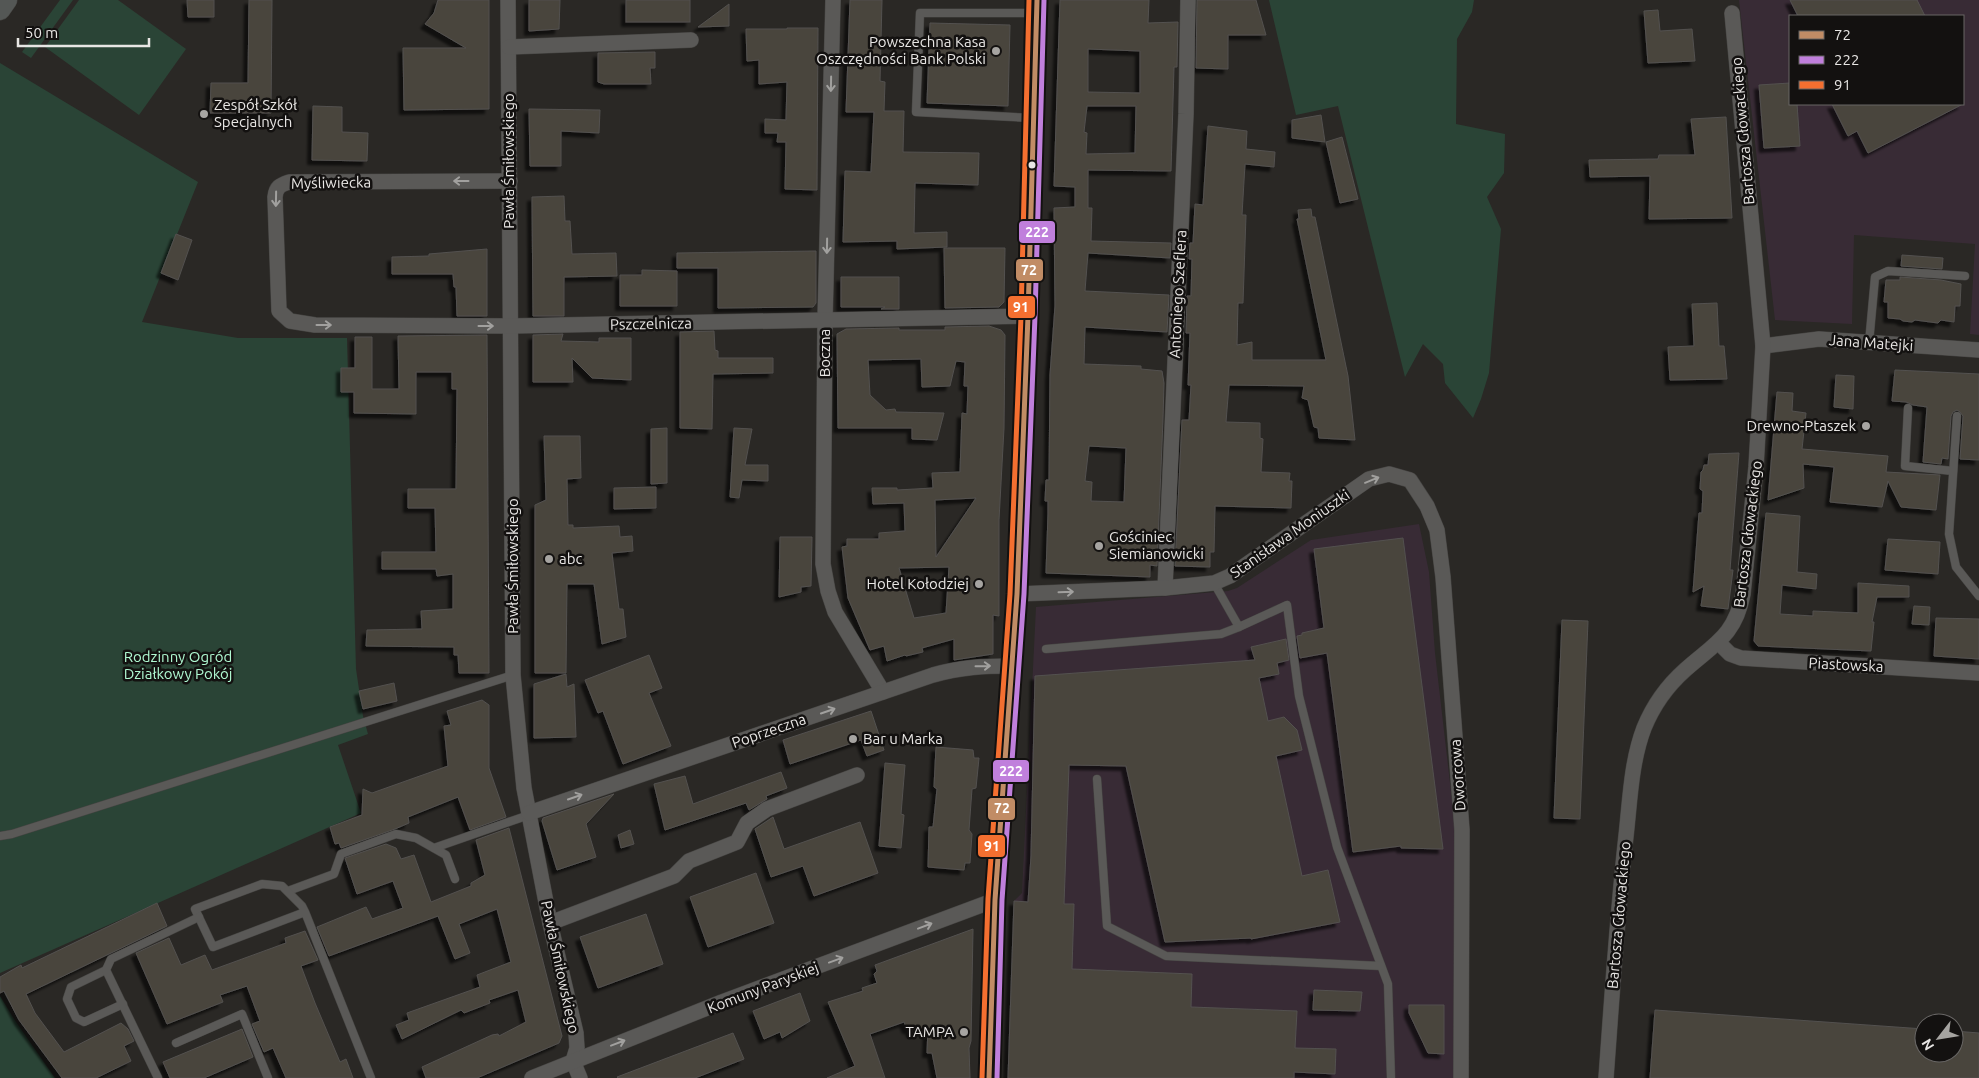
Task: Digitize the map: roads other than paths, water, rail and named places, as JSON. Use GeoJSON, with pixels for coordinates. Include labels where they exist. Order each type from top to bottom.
{"type":"FeatureCollection","features":[{"type":"Feature","properties":{"kind":"street"},"geometry":{"type":"LineString","coordinates":[[0,10],[7,0]]}},
{"type":"Feature","properties":{"kind":"street","name":"Pawła Śmiłowskiego"},"geometry":{"type":"LineString","coordinates":[[508,0],[513,675],[524,788],[550,923],[576,1033],[577,1048],[573,1061],[580,1078]]}},
{"type":"Feature","properties":{"kind":"street","name":"Boczna"},"geometry":{"type":"LineString","coordinates":[[833,0],[825,320],[823,564],[828,591],[835,612],[883,692]]}},
{"type":"Feature","properties":{"kind":"street","name":"Antoniego Szeflera"},"geometry":{"type":"LineString","coordinates":[[1165,588],[1186,124],[1188,0]]}},
{"type":"Feature","properties":{"kind":"street"},"geometry":{"type":"LineString","coordinates":[[989,1078],[995,900],[1017,594],[1028,316],[1036,6]]}},
{"type":"Feature","properties":{"kind":"street","name":"Bartosza Głowackiego"},"geometry":{"type":"LineString","coordinates":[[1606,1078],[1619,898],[1636,759],[1643,731],[1652,712],[1666,691],[1684,670],[1718,642],[1731,628],[1740,611],[1743,594],[1756,468],[1763,346],[1732,13]]}},
{"type":"Feature","properties":{"kind":"street"},"geometry":{"type":"LineString","coordinates":[[508,47],[691,40]]}},
{"type":"Feature","properties":{"kind":"street","name":"Myśliwiecka"},"geometry":{"type":"LineString","coordinates":[[279,311],[275,197],[276,190],[280,185],[289,182],[510,181]]}},
{"type":"Feature","properties":{"kind":"street","name":"Pszczelnicza"},"geometry":{"type":"LineString","coordinates":[[279,311],[290,321],[315,326],[511,326],[1028,316]]}},
{"type":"Feature","properties":{"kind":"street","name":"Jana Matejki"},"geometry":{"type":"LineString","coordinates":[[1763,346],[1819,339],[1979,350]]}},
{"type":"Feature","properties":{"kind":"street","name":"Stanisława Moniuszki"},"geometry":{"type":"LineString","coordinates":[[1017,594],[1165,588],[1214,583],[1230,576],[1369,479],[1389,474],[1410,480]]}},
{"type":"Feature","properties":{"kind":"street","name":"Dworcowa"},"geometry":{"type":"LineString","coordinates":[[1410,480],[1428,506],[1436,530],[1443,577],[1462,830],[1462,1078]]}},
{"type":"Feature","properties":{"kind":"street","name":"Piastowska"},"geometry":{"type":"LineString","coordinates":[[1718,642],[1730,654],[1741,658],[1979,673]]}},
{"type":"Feature","properties":{"kind":"street","name":"Poprzeczna"},"geometry":{"type":"LineString","coordinates":[[529,814],[883,692],[956,669],[981,666],[1012,666]]}},
{"type":"Feature","properties":{"kind":"street"},"geometry":{"type":"LineString","coordinates":[[550,923],[674,876],[689,861],[737,842],[747,823],[768,809],[857,775]]}},
{"type":"Feature","properties":{"kind":"street","name":"Komuny Paryskiej"},"geometry":{"type":"LineString","coordinates":[[532,1078],[995,900]]}},
{"type":"Feature","properties":{"kind":"lane"},"geometry":{"type":"LineString","coordinates":[[1032,118],[916,112],[920,12],[1036,6]]}},
{"type":"Feature","properties":{"kind":"lane"},"geometry":{"type":"LineString","coordinates":[[1869,343],[1875,277],[1888,270],[1965,276]]}},
{"type":"Feature","properties":{"kind":"lane"},"geometry":{"type":"LineString","coordinates":[[1908,408],[1905,466],[1953,471]]}},
{"type":"Feature","properties":{"kind":"lane"},"geometry":{"type":"LineString","coordinates":[[1957,416],[1949,534],[1956,567],[1979,596]]}},
{"type":"Feature","properties":{"kind":"lane"},"geometry":{"type":"LineString","coordinates":[[1214,583],[1239,627]]}},
{"type":"Feature","properties":{"kind":"lane"},"geometry":{"type":"LineString","coordinates":[[1046,649],[1220,634],[1287,605],[1299,696],[1337,846],[1388,984],[1392,1078]]}},
{"type":"Feature","properties":{"kind":"lane"},"geometry":{"type":"LineString","coordinates":[[0,836],[21,831],[513,675]]}},
{"type":"Feature","properties":{"kind":"lane"},"geometry":{"type":"LineString","coordinates":[[1097,780],[1107,926],[1166,956],[1381,966]]}},
{"type":"Feature","properties":{"kind":"lane"},"geometry":{"type":"LineString","coordinates":[[434,848],[529,814]]}},
{"type":"Feature","properties":{"kind":"lane"},"geometry":{"type":"LineString","coordinates":[[288,891],[334,874],[341,854],[396,834],[416,838],[446,855],[455,879]]}},
{"type":"Feature","properties":{"kind":"lane"},"geometry":{"type":"LineString","coordinates":[[305,912],[213,947],[195,909],[262,884],[282,886],[288,891],[305,912],[371,1078]]}},
{"type":"Feature","properties":{"kind":"lane"},"geometry":{"type":"LineString","coordinates":[[123,1004],[84,1022],[76,1018],[67,1000],[71,987],[106,970],[111,959],[199,917]]}},
{"type":"Feature","properties":{"kind":"lane"},"geometry":{"type":"LineString","coordinates":[[106,970],[158,1078]]}},
{"type":"Feature","properties":{"kind":"lane"},"geometry":{"type":"LineString","coordinates":[[176,1044],[242,1014],[268,1078]]}},
{"type":"Feature","properties":{"kind":"place","name":"Powszechna Kasa Oszczędności Bank Polski"},"geometry":{"type":"Point","coordinates":[996,51]}},
{"type":"Feature","properties":{"kind":"place","name":"Zespół Szkół Specjalnych"},"geometry":{"type":"Point","coordinates":[204,114]}},
{"type":"Feature","properties":{"kind":"place","name":"Drewno-Ptaszek"},"geometry":{"type":"Point","coordinates":[1866,426]}},
{"type":"Feature","properties":{"kind":"place","name":"Gościniec Siemianowicki"},"geometry":{"type":"Point","coordinates":[1099,546]}},
{"type":"Feature","properties":{"kind":"place","name":"abc"},"geometry":{"type":"Point","coordinates":[549,559]}},
{"type":"Feature","properties":{"kind":"place","name":"Hotel Kołodziej"},"geometry":{"type":"Point","coordinates":[979,584]}},
{"type":"Feature","properties":{"kind":"place","name":"Bar u Marka"},"geometry":{"type":"Point","coordinates":[853,739]}},
{"type":"Feature","properties":{"kind":"place","name":"TAMPA"},"geometry":{"type":"Point","coordinates":[964,1032]}},
{"type":"Feature","properties":{"kind":"park label","name":"Rodzinny Ogród Działkowy Pokój"},"geometry":{"type":"Point","coordinates":[178,666]}}]}
